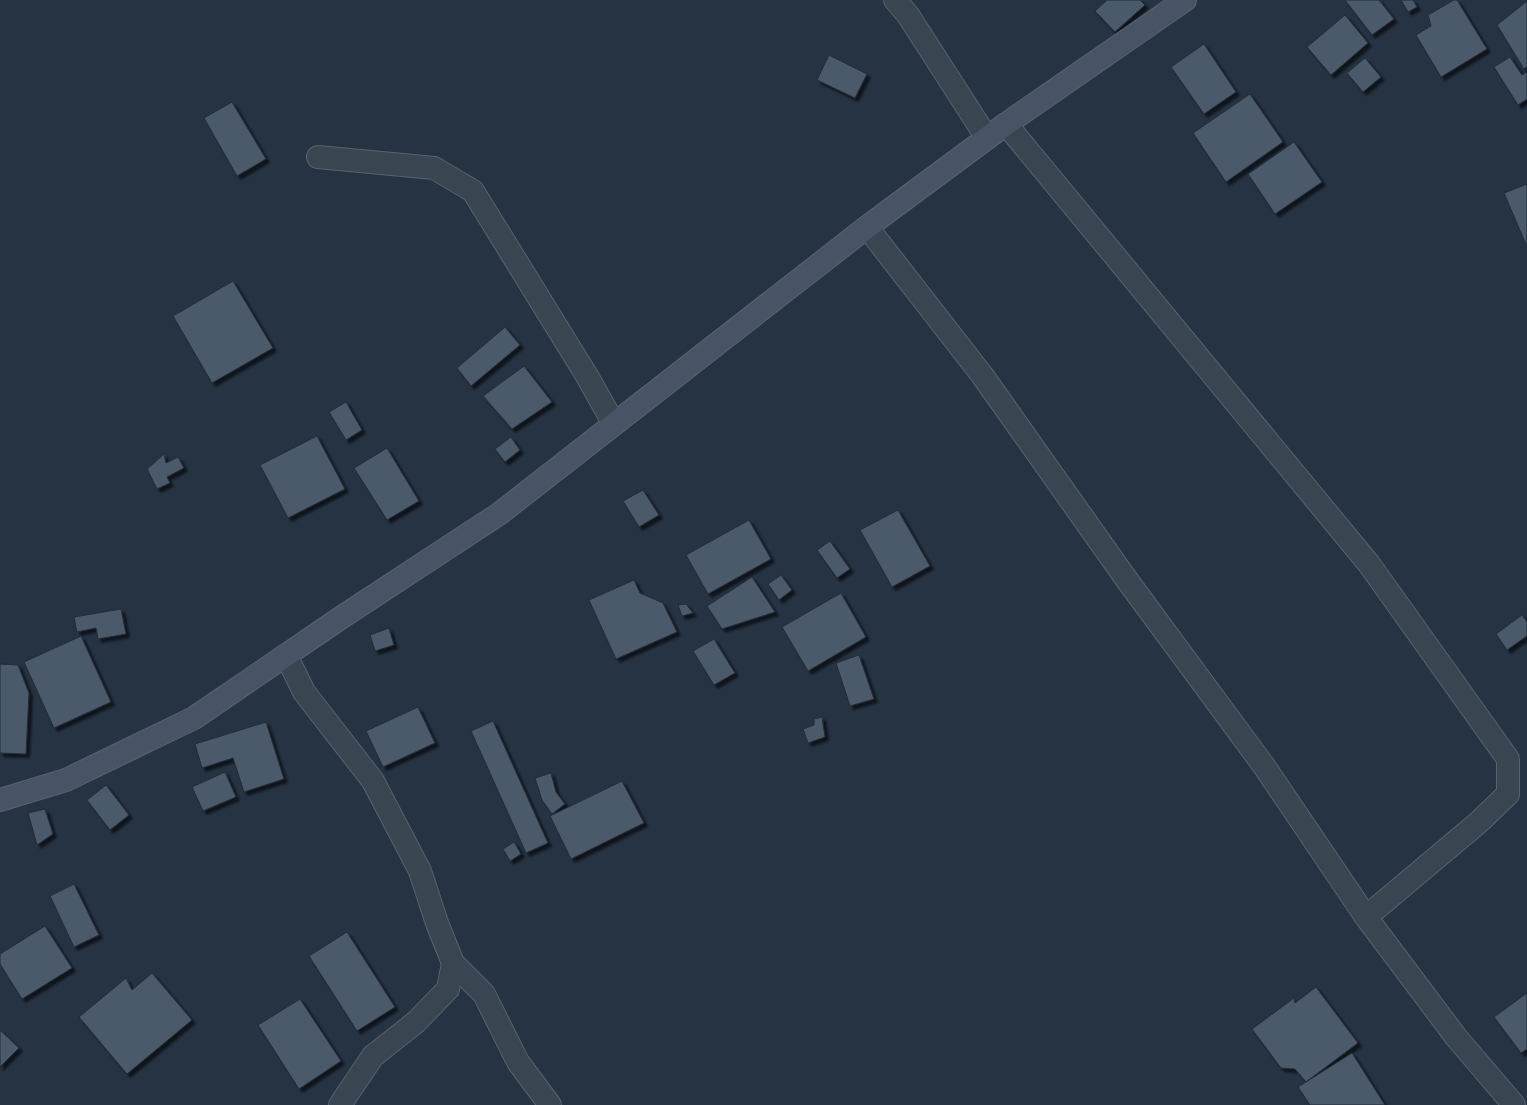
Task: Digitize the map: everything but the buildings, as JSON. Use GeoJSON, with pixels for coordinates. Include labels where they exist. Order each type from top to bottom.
{"type":"FeatureCollection","features":[{"type":"Feature","properties":{"kind":"street"},"geometry":{"type":"LineString","coordinates":[[895,0],[908,15],[987,138]]}},
{"type":"Feature","properties":{"kind":"street"},"geometry":{"type":"LineString","coordinates":[[0,800],[66,780],[194,718],[286,655],[499,514],[866,227],[1006,124],[1185,0]]}},
{"type":"Feature","properties":{"kind":"street"},"geometry":{"type":"LineString","coordinates":[[1006,124],[1369,564],[1508,759],[1508,794],[1479,822],[1366,917]]}},
{"type":"Feature","properties":{"kind":"street"},"geometry":{"type":"LineString","coordinates":[[318,157],[434,168],[473,191],[587,376],[614,424]]}},
{"type":"Feature","properties":{"kind":"street"},"geometry":{"type":"LineString","coordinates":[[866,227],[982,375],[1127,580],[1264,766],[1366,917],[1456,1037],[1514,1105]]}},
{"type":"Feature","properties":{"kind":"street"},"geometry":{"type":"LineString","coordinates":[[286,655],[304,692],[374,781],[420,871],[437,923],[453,963],[484,994],[518,1062],[550,1105]]}},
{"type":"Feature","properties":{"kind":"street"},"geometry":{"type":"LineString","coordinates":[[340,1105],[373,1056],[416,1022],[448,989],[453,963]]}}]}
